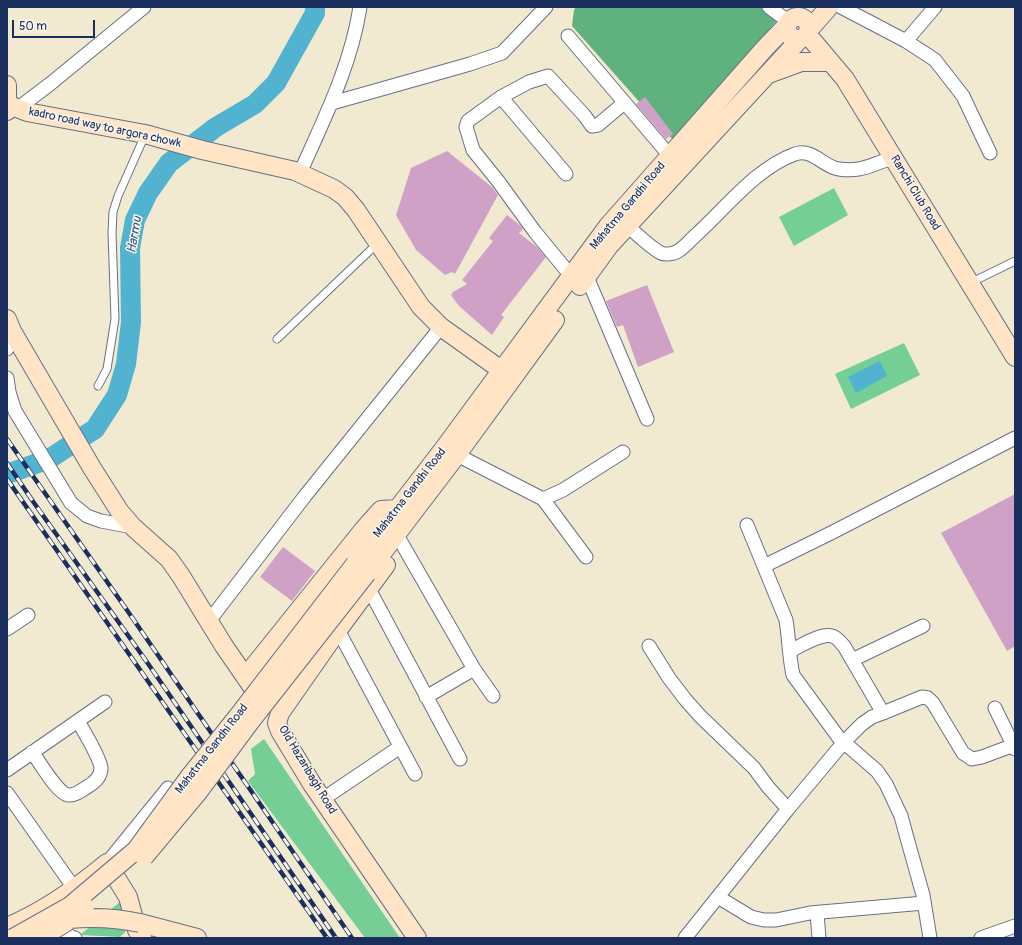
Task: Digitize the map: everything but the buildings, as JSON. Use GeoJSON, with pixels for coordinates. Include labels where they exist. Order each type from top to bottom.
{"type":"FeatureCollection","features":[{"type":"Feature","properties":{"kind":"main road","name":"Mahatma Gandhi Road"},"geometry":{"type":"LineString","coordinates":[[40,938],[65,923],[139,863],[199,791],[364,575],[402,515],[508,375],[579,277],[608,226],[765,48],[829,7]]}},
{"type":"Feature","properties":{"kind":"main road","name":"Mahatma Gandhi Road"},"geometry":{"type":"LineString","coordinates":[[579,277],[628,226],[764,77],[800,25]]}},
{"type":"Feature","properties":{"kind":"main road","name":"Ranchi Club Road"},"geometry":{"type":"LineString","coordinates":[[800,25],[845,80],[1015,357]]}},
{"type":"Feature","properties":{"kind":"main road"},"geometry":{"type":"LineString","coordinates":[[764,77],[800,62],[830,62]]}},
{"type":"Feature","properties":{"kind":"main road"},"geometry":{"type":"LineString","coordinates":[[7,85],[7,100],[10,107]]}},
{"type":"Feature","properties":{"kind":"main road","name":"kadro road way to argora chowk"},"geometry":{"type":"LineString","coordinates":[[10,107],[39,115],[145,134],[202,150],[282,167],[300,173],[334,189],[356,210],[421,307],[441,327],[508,375]]}},
{"type":"Feature","properties":{"kind":"main road"},"geometry":{"type":"LineString","coordinates":[[10,325],[92,468],[120,512],[133,527],[168,559],[181,576],[224,646],[277,723]]}},
{"type":"Feature","properties":{"kind":"main road","name":"Mahatma Gandhi Road"},"geometry":{"type":"LineString","coordinates":[[402,515],[456,456],[508,375]]}},
{"type":"Feature","properties":{"kind":"main road"},"geometry":{"type":"LineString","coordinates":[[246,676],[364,529],[381,510],[402,515]]}},
{"type":"Feature","properties":{"kind":"main road","name":"Old Hazaribagh Road"},"geometry":{"type":"LineString","coordinates":[[402,515],[406,532],[397,551],[364,575],[338,630],[280,712],[277,723],[280,731],[323,800],[417,938]]}},
{"type":"Feature","properties":{"kind":"main road","name":"Mahatma Gandhi Road"},"geometry":{"type":"LineString","coordinates":[[13,938],[70,906],[136,850],[190,776],[238,716],[364,575]]}},
{"type":"Feature","properties":{"kind":"main road"},"geometry":{"type":"LineString","coordinates":[[7,927],[37,913],[74,888],[106,863],[128,897],[137,930],[163,938]]}},
{"type":"Feature","properties":{"kind":"main road"},"geometry":{"type":"LineString","coordinates":[[26,938],[48,926],[68,919],[112,918],[142,931]]}},
{"type":"Feature","properties":{"kind":"main road"},"geometry":{"type":"LineString","coordinates":[[40,938],[61,929],[95,925],[196,938]]}},
{"type":"Feature","properties":{"kind":"street"},"geometry":{"type":"LineString","coordinates":[[10,107],[50,84],[144,7]]}},
{"type":"Feature","properties":{"kind":"street"},"geometry":{"type":"LineString","coordinates":[[300,173],[332,103],[345,69],[360,7]]}},
{"type":"Feature","properties":{"kind":"street"},"geometry":{"type":"LineString","coordinates":[[332,103],[470,64],[502,53],[546,7]]}},
{"type":"Feature","properties":{"kind":"street"},"geometry":{"type":"LineString","coordinates":[[769,7],[800,25]]}},
{"type":"Feature","properties":{"kind":"street"},"geometry":{"type":"LineString","coordinates":[[841,7],[906,41],[935,60],[956,86],[969,107],[990,153]]}},
{"type":"Feature","properties":{"kind":"street"},"geometry":{"type":"LineString","coordinates":[[906,41],[934,7]]}},
{"type":"Feature","properties":{"kind":"street"},"geometry":{"type":"LineString","coordinates":[[568,36],[670,156]]}},
{"type":"Feature","properties":{"kind":"street"},"geometry":{"type":"LineString","coordinates":[[624,103],[598,125],[592,126],[584,115],[548,76],[529,82],[501,97],[468,121],[466,127],[473,150],[498,181],[535,232],[579,277],[647,419]]}},
{"type":"Feature","properties":{"kind":"street"},"geometry":{"type":"LineString","coordinates":[[501,97],[566,174]]}},
{"type":"Feature","properties":{"kind":"street"},"geometry":{"type":"LineString","coordinates":[[628,226],[661,253],[670,254],[678,252],[747,185],[785,158],[804,153],[814,156],[837,169],[849,170],[862,169],[894,158]]}},
{"type":"Feature","properties":{"kind":"street"},"geometry":{"type":"LineString","coordinates":[[7,349],[10,325]]}},
{"type":"Feature","properties":{"kind":"street"},"geometry":{"type":"LineString","coordinates":[[209,621],[305,496],[441,327]]}},
{"type":"Feature","properties":{"kind":"street"},"geometry":{"type":"LineString","coordinates":[[7,378],[14,411],[71,503],[87,516],[101,521],[133,527]]}},
{"type":"Feature","properties":{"kind":"street"},"geometry":{"type":"LineString","coordinates":[[764,566],[1015,438]]}},
{"type":"Feature","properties":{"kind":"street"},"geometry":{"type":"LineString","coordinates":[[543,499],[563,490],[623,452]]}},
{"type":"Feature","properties":{"kind":"street"},"geometry":{"type":"LineString","coordinates":[[456,456],[463,458],[543,499],[586,557]]}},
{"type":"Feature","properties":{"kind":"street"},"geometry":{"type":"LineString","coordinates":[[747,525],[786,620],[790,664],[793,675],[839,738],[877,771],[886,784],[901,816],[924,903],[930,938]]}},
{"type":"Feature","properties":{"kind":"street"},"geometry":{"type":"LineString","coordinates":[[401,542],[474,669],[493,696]]}},
{"type":"Feature","properties":{"kind":"street"},"geometry":{"type":"LineString","coordinates":[[364,575],[426,698],[460,759]]}},
{"type":"Feature","properties":{"kind":"street"},"geometry":{"type":"LineString","coordinates":[[7,629],[28,615]]}},
{"type":"Feature","properties":{"kind":"street"},"geometry":{"type":"LineString","coordinates":[[852,660],[923,626]]}},
{"type":"Feature","properties":{"kind":"street"},"geometry":{"type":"LineString","coordinates":[[338,630],[415,774]]}},
{"type":"Feature","properties":{"kind":"street"},"geometry":{"type":"LineString","coordinates":[[790,651],[819,637],[833,636],[838,639],[844,646],[883,713]]}},
{"type":"Feature","properties":{"kind":"street"},"geometry":{"type":"LineString","coordinates":[[648,646],[685,700],[754,768],[768,787],[788,809]]}},
{"type":"Feature","properties":{"kind":"street"},"geometry":{"type":"LineString","coordinates":[[426,698],[474,669]]}},
{"type":"Feature","properties":{"kind":"street"},"geometry":{"type":"LineString","coordinates":[[685,938],[788,809],[844,742],[862,724],[872,717],[922,697],[928,698],[963,753],[972,759],[1014,747],[995,708]]}},
{"type":"Feature","properties":{"kind":"street"},"geometry":{"type":"LineString","coordinates":[[7,770],[105,702]]}},
{"type":"Feature","properties":{"kind":"street"},"geometry":{"type":"LineString","coordinates":[[32,752],[54,783],[60,790],[68,795],[75,794],[94,784],[100,774],[101,767],[78,721]]}},
{"type":"Feature","properties":{"kind":"street"},"geometry":{"type":"LineString","coordinates":[[323,800],[400,747]]}},
{"type":"Feature","properties":{"kind":"street"},"geometry":{"type":"LineString","coordinates":[[106,863],[168,788]]}},
{"type":"Feature","properties":{"kind":"street"},"geometry":{"type":"LineString","coordinates":[[7,793],[74,888]]}},
{"type":"Feature","properties":{"kind":"street"},"geometry":{"type":"LineString","coordinates":[[718,897],[751,917],[764,920],[776,920],[817,913],[924,903]]}},
{"type":"Feature","properties":{"kind":"street"},"geometry":{"type":"LineString","coordinates":[[37,913],[48,938]]}},
{"type":"Feature","properties":{"kind":"street"},"geometry":{"type":"LineString","coordinates":[[37,913],[71,937],[76,938]]}},
{"type":"Feature","properties":{"kind":"street"},"geometry":{"type":"LineString","coordinates":[[817,913],[819,938]]}},
{"type":"Feature","properties":{"kind":"street"},"geometry":{"type":"LineString","coordinates":[[985,937],[1015,926]]}},
{"type":"Feature","properties":{"kind":"lane"},"geometry":{"type":"LineString","coordinates":[[98,386],[107,369],[115,319],[112,233],[113,212],[118,196],[145,134]]}},
{"type":"Feature","properties":{"kind":"lane"},"geometry":{"type":"LineString","coordinates":[[277,339],[378,243]]}},
{"type":"Feature","properties":{"kind":"lane"},"geometry":{"type":"LineString","coordinates":[[969,283],[1015,261]]}},
{"type":"Feature","properties":{"kind":"green space"},"geometry":{"type":"Polygon","coordinates":[[[576,7],[762,7],[778,19],[674,141],[572,26],[574,10],[576,7]]]}},
{"type":"Feature","properties":{"kind":"green space"},"geometry":{"type":"Polygon","coordinates":[[[834,188],[848,215],[794,246],[779,217],[834,188]]]}},
{"type":"Feature","properties":{"kind":"green space"},"geometry":{"type":"Polygon","coordinates":[[[904,343],[920,375],[851,409],[835,374],[904,343]]]}},
{"type":"Feature","properties":{"kind":"green space"},"geometry":{"type":"Polygon","coordinates":[[[264,739],[400,938],[365,938],[248,781],[255,774],[251,749],[264,739]]]}},
{"type":"Feature","properties":{"kind":"green space"},"geometry":{"type":"Polygon","coordinates":[[[121,901],[126,917],[126,931],[120,937],[80,935],[121,901]]]}},
{"type":"Feature","properties":{"kind":"water"},"geometry":{"type":"Polygon","coordinates":[[[880,361],[887,376],[856,393],[848,377],[880,361]]]}},
{"type":"Feature","properties":{"kind":"waterway","name":"Harmu"},"geometry":{"type":"LineString","coordinates":[[7,474],[49,459],[95,429],[117,395],[126,364],[131,322],[130,248],[135,220],[148,193],[169,163],[216,127],[255,104],[276,83],[315,13],[315,7]]}},
{"type":"Feature","properties":{"kind":"railway"},"geometry":{"type":"LineString","coordinates":[[7,439],[129,613],[352,938]]}},
{"type":"Feature","properties":{"kind":"railway"},"geometry":{"type":"LineString","coordinates":[[7,463],[149,665],[336,938]]}},
{"type":"Feature","properties":{"kind":"railway"},"geometry":{"type":"LineString","coordinates":[[7,479],[327,938]]}}]}
